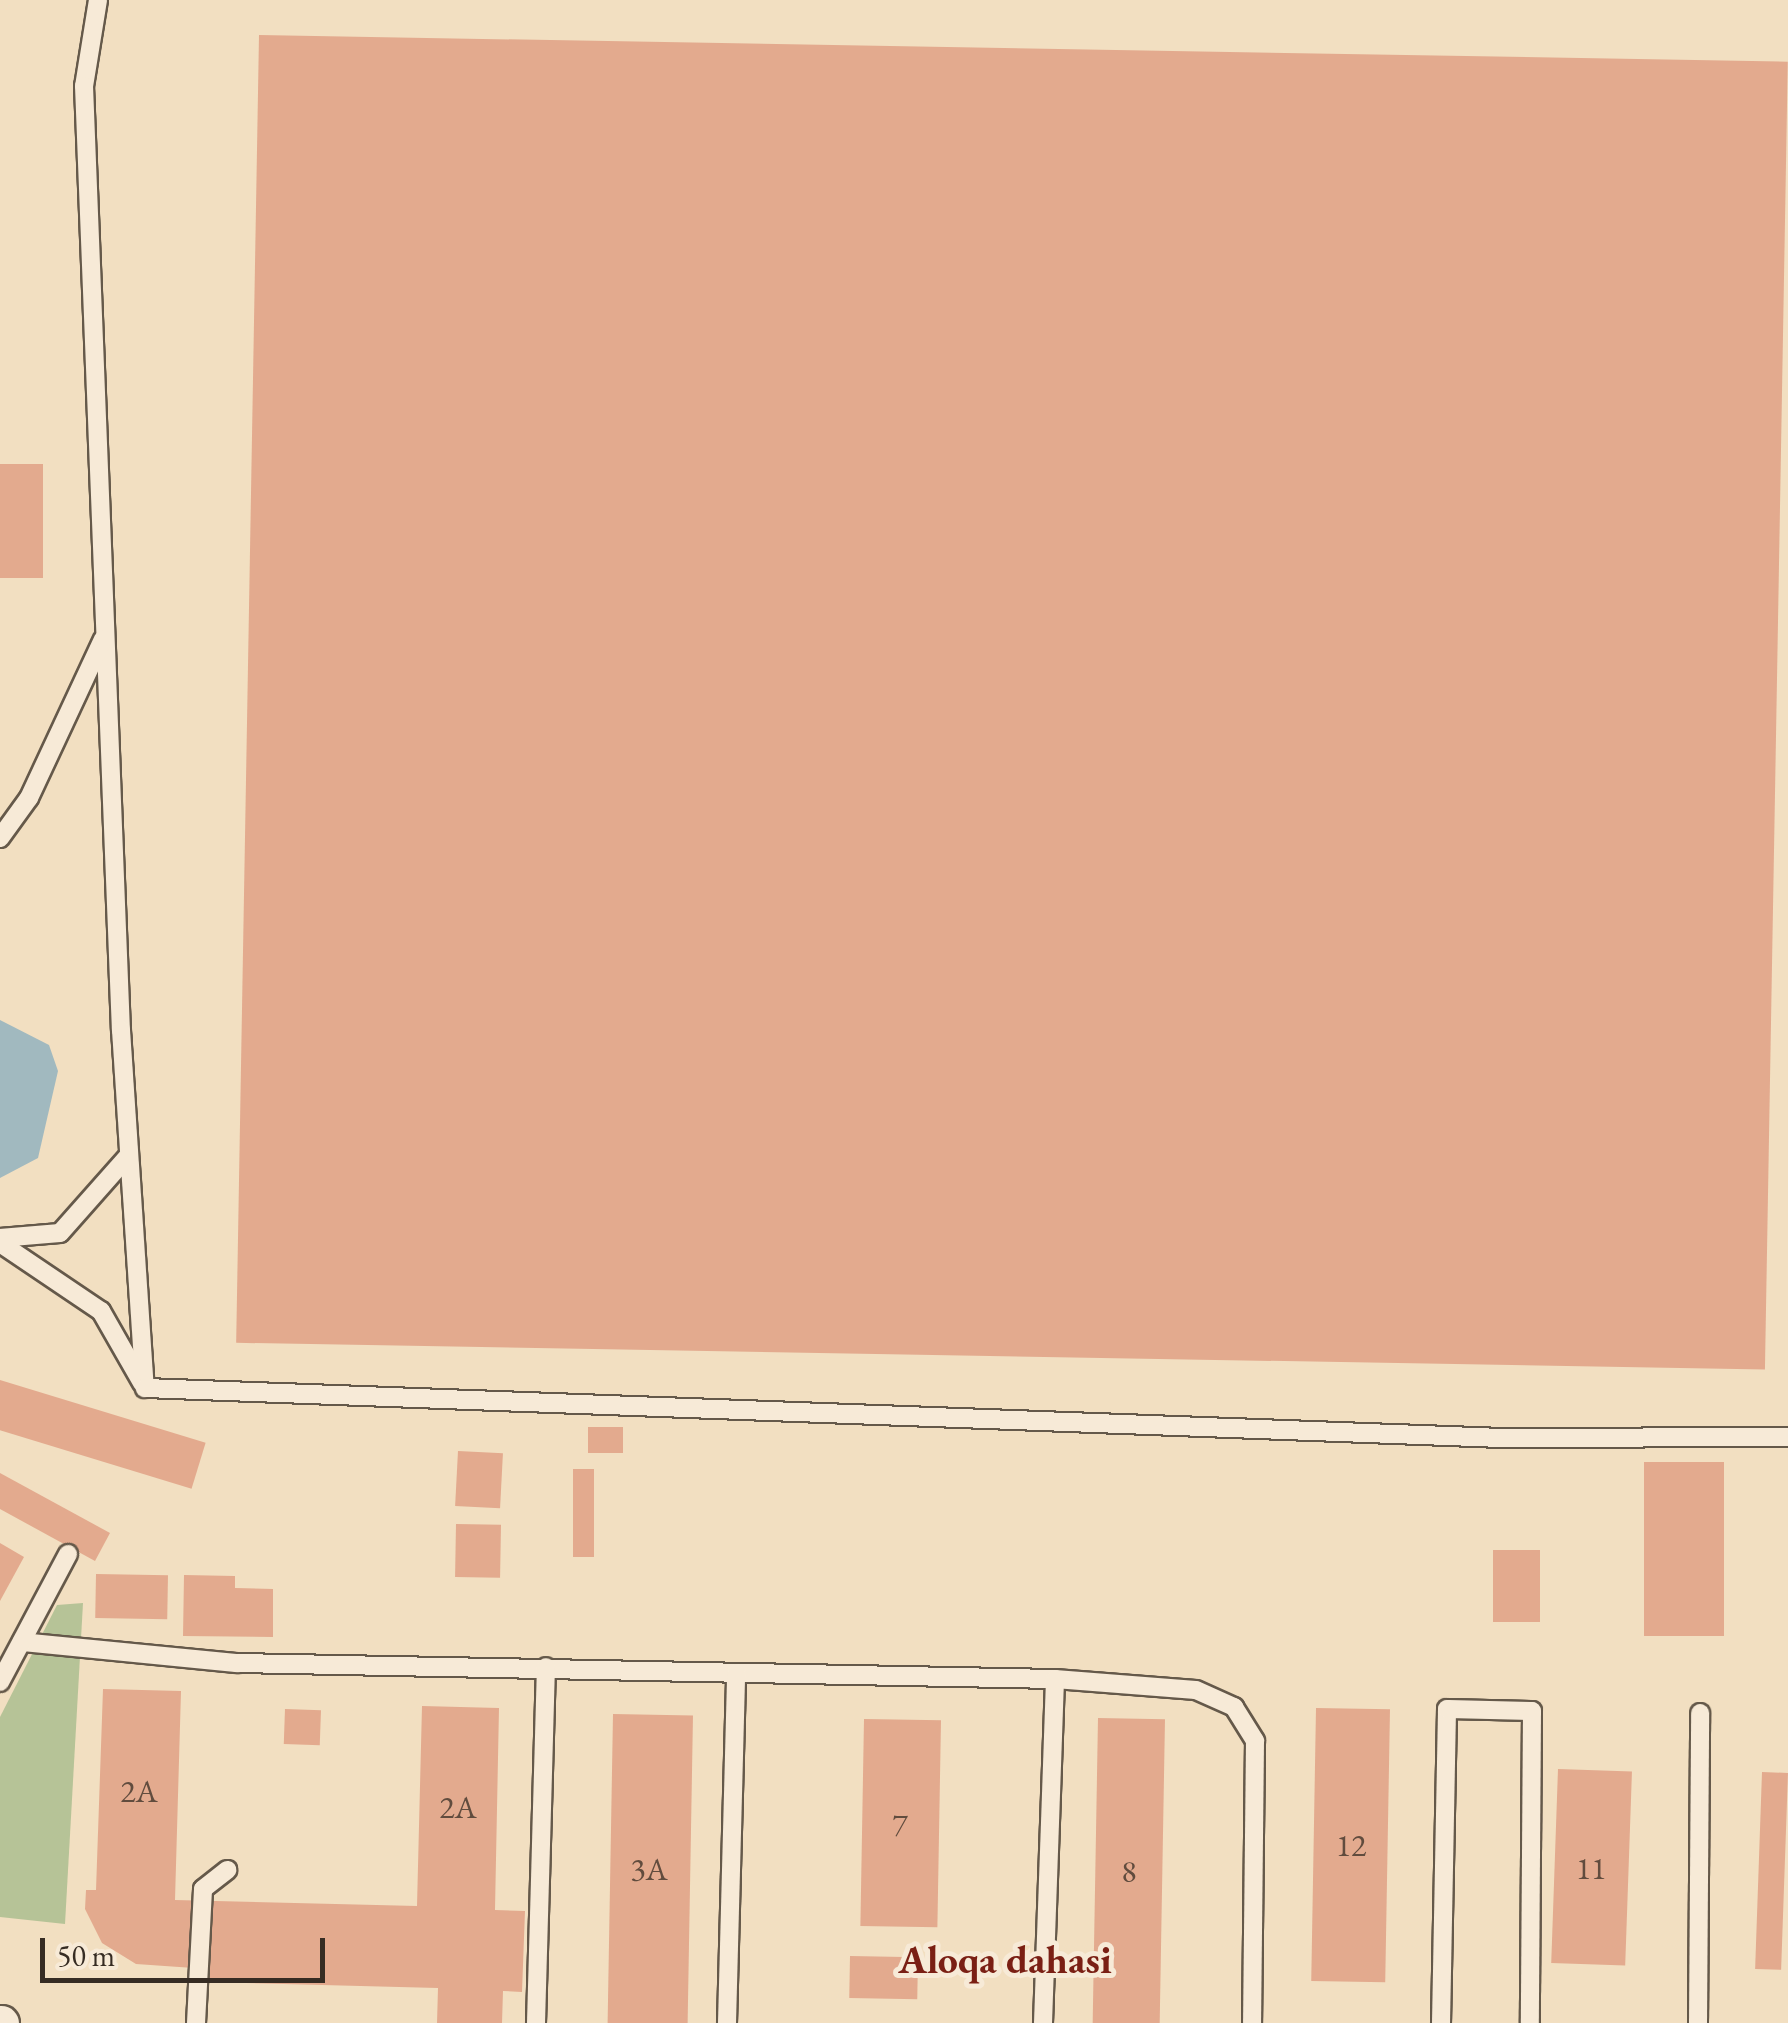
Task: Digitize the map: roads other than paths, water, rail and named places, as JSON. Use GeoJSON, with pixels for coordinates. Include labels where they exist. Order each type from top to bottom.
{"type":"FeatureCollection","features":[{"type":"Feature","properties":{"kind":"lane"},"geometry":{"type":"LineString","coordinates":[[98,0],[84,86],[129,1155],[145,1388]]}},
{"type":"Feature","properties":{"kind":"lane"},"geometry":{"type":"LineString","coordinates":[[0,838],[30,798],[105,634]]}},
{"type":"Feature","properties":{"kind":"lane"},"geometry":{"type":"LineString","coordinates":[[0,1241],[60,1233],[129,1155]]}},
{"type":"Feature","properties":{"kind":"lane"},"geometry":{"type":"LineString","coordinates":[[0,1241],[101,1311],[145,1388]]}},
{"type":"Feature","properties":{"kind":"lane"},"geometry":{"type":"LineString","coordinates":[[145,1388],[1500,1438],[1788,1436]]}},
{"type":"Feature","properties":{"kind":"lane"},"geometry":{"type":"LineString","coordinates":[[0,1682],[68,1554]]}},
{"type":"Feature","properties":{"kind":"lane"},"geometry":{"type":"LineString","coordinates":[[22,1642],[237,1663],[1055,1679],[1196,1690],[1246,1720],[1254,1741],[1252,2023]]}},
{"type":"Feature","properties":{"kind":"lane"},"geometry":{"type":"LineString","coordinates":[[536,2023],[546,1667]]}},
{"type":"Feature","properties":{"kind":"lane"},"geometry":{"type":"LineString","coordinates":[[727,2023],[736,1673]]}},
{"type":"Feature","properties":{"kind":"lane"},"geometry":{"type":"LineString","coordinates":[[1044,2023],[1055,1679]]}},
{"type":"Feature","properties":{"kind":"lane"},"geometry":{"type":"LineString","coordinates":[[1442,2023],[1447,1708],[1532,1712],[1530,2023]]}},
{"type":"Feature","properties":{"kind":"lane"},"geometry":{"type":"LineString","coordinates":[[1698,2023],[1700,1713]]}},
{"type":"Feature","properties":{"kind":"lane"},"geometry":{"type":"LineString","coordinates":[[196,2023],[202,1888],[227,1870]]}},
{"type":"Feature","properties":{"kind":"water"},"geometry":{"type":"Polygon","coordinates":[[[0,1020],[49,1045],[58,1071],[38,1158],[0,1178],[0,1020]]]}},
{"type":"Feature","properties":{"kind":"district","name":"Aloqa dahasi"},"geometry":{"type":"Point","coordinates":[1005,1959]}}]}
